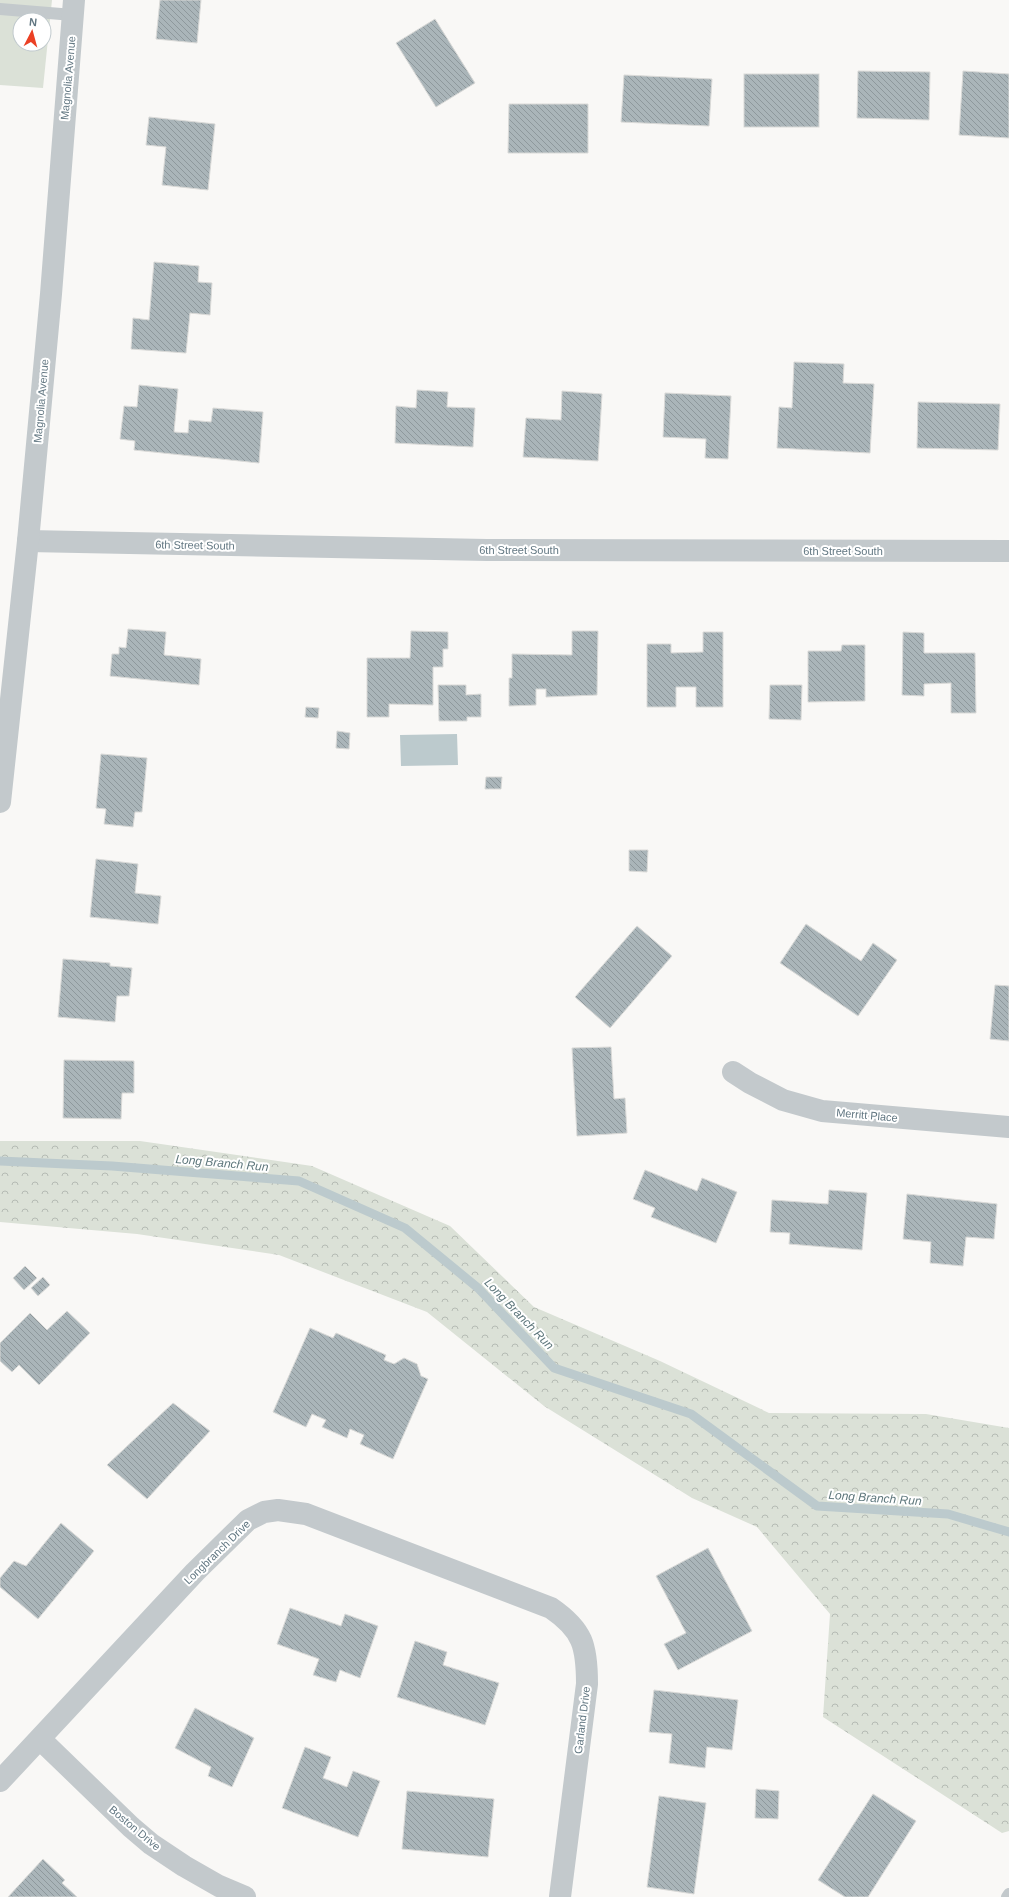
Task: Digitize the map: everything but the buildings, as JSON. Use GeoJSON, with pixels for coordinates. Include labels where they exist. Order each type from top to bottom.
{"type":"FeatureCollection","features":[{"type":"Feature","properties":{"kind":"street","name":"Magnolia Avenue"},"geometry":{"type":"LineString","coordinates":[[0,802],[28,542],[51,294],[74,8]]}},
{"type":"Feature","properties":{"kind":"street","name":"6th Street South"},"geometry":{"type":"LineString","coordinates":[[28,542],[487,550],[1009,551]]}},
{"type":"Feature","properties":{"kind":"street","name":"Merritt Place"},"geometry":{"type":"LineString","coordinates":[[733,1072],[750,1083],[783,1100],[822,1111],[1009,1127]]}},
{"type":"Feature","properties":{"kind":"street","name":"Longbranch Drive"},"geometry":{"type":"LineString","coordinates":[[0,1781],[195,1572],[248,1520],[264,1512],[278,1510],[306,1514],[502,1589]]}},
{"type":"Feature","properties":{"kind":"street","name":"Garland Drive"},"geometry":{"type":"LineString","coordinates":[[502,1589],[551,1608],[567,1619],[582,1640],[587,1659],[586,1684],[560,1897]]}},
{"type":"Feature","properties":{"kind":"street","name":"Boston Drive"},"geometry":{"type":"LineString","coordinates":[[40,1739],[131,1827],[151,1844],[184,1866],[219,1886],[245,1897]]}},
{"type":"Feature","properties":{"kind":"lane"},"geometry":{"type":"LineString","coordinates":[[0,9],[74,8]]}},
{"type":"Feature","properties":{"kind":"green space"},"geometry":{"type":"Polygon","coordinates":[[[0,0],[52,0],[51,12],[12,12],[12,52],[47,52],[43,88],[0,85],[0,0]]]}},
{"type":"Feature","properties":{"kind":"green space"},"geometry":{"type":"Polygon","coordinates":[[[0,1141],[140,1141],[312,1166],[450,1226],[534,1307],[660,1361],[769,1413],[926,1414],[1009,1428],[1009,1831],[1002,1833],[823,1717],[830,1614],[757,1527],[692,1498],[544,1406],[427,1312],[279,1255],[137,1234],[0,1222],[0,1141]]]}},
{"type":"Feature","properties":{"kind":"shaded area"},"geometry":{"type":"Polygon","coordinates":[[[457,734],[458,765],[401,766],[400,735],[457,734]]]}},
{"type":"Feature","properties":{"kind":"waterway","name":"Long Branch Run"},"geometry":{"type":"LineString","coordinates":[[0,1161],[112,1166],[299,1181],[405,1228],[478,1288],[554,1368],[691,1414],[817,1506],[948,1514],[1009,1532]]}}]}
